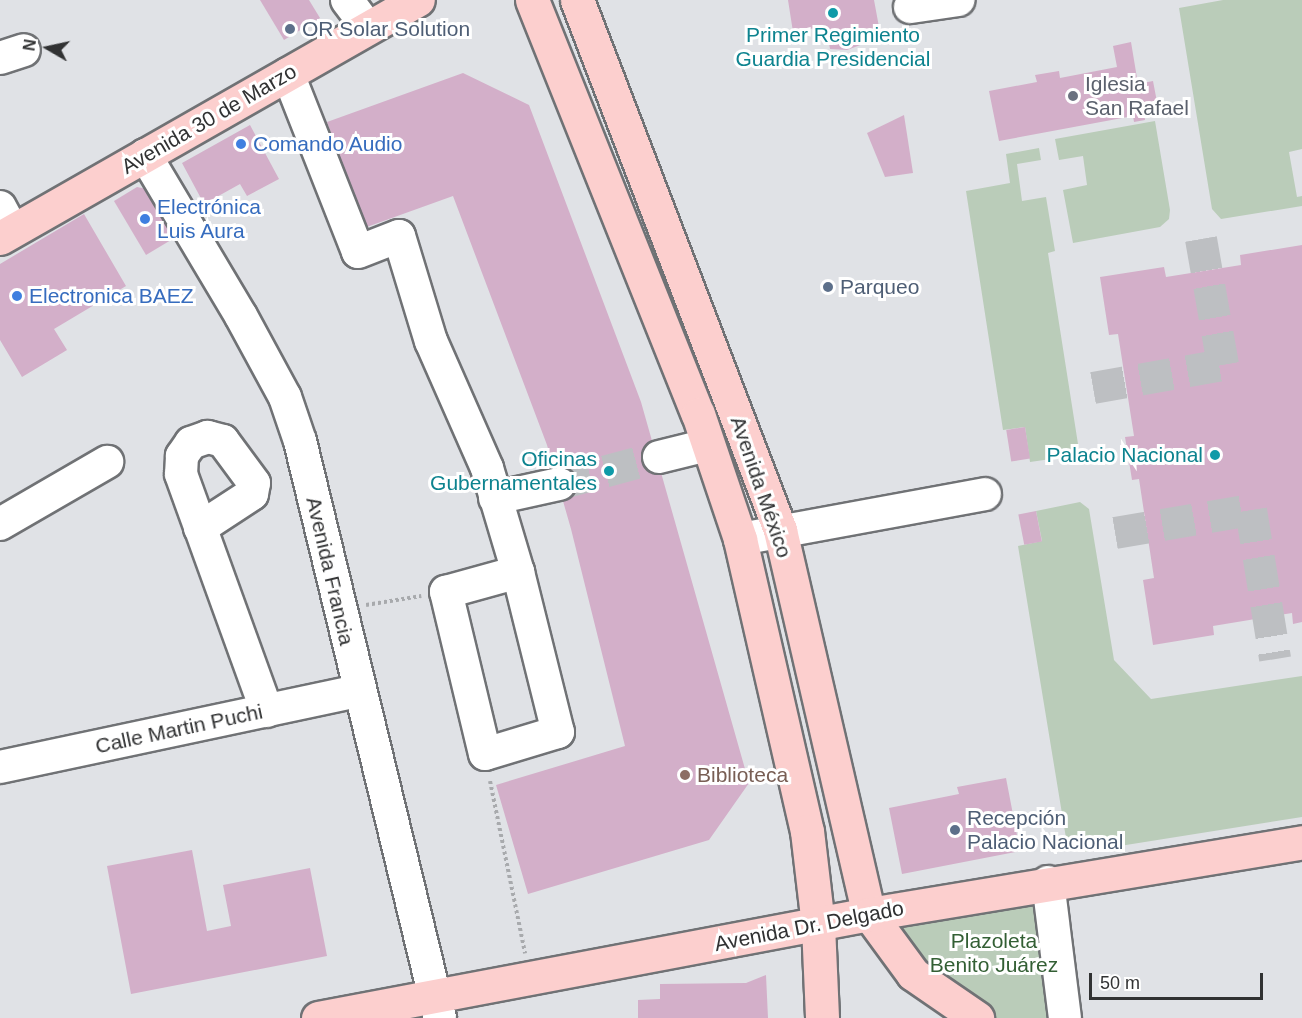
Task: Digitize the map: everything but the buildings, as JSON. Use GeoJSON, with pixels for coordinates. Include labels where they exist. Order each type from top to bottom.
{"type":"FeatureCollection","features":[{"type":"Feature","properties":{"kind":"main road","name":"Avenida 30 de Marzo"},"geometry":{"type":"LineString","coordinates":[[4,225],[145,155],[418,0]]}},
{"type":"Feature","properties":{"kind":"main road","name":"Avenida México"},"geometry":{"type":"LineString","coordinates":[[532,0],[708,445],[740,539],[807,831],[818,925],[822,1018]]}},
{"type":"Feature","properties":{"kind":"main road","name":"Avenida México"},"geometry":{"type":"LineString","coordinates":[[577,0],[780,530],[869,914],[913,974],[976,1018]]}},
{"type":"Feature","properties":{"kind":"main road","name":"Avenida Dr. Delgado"},"geometry":{"type":"LineString","coordinates":[[318,1018],[437,1008],[530,980],[869,914],[1048,882],[1302,842]]}},
{"type":"Feature","properties":{"kind":"street"},"geometry":{"type":"LineString","coordinates":[[347,0],[368,27]]}},
{"type":"Feature","properties":{"kind":"street"},"geometry":{"type":"LineString","coordinates":[[910,7],[958,0]]}},
{"type":"Feature","properties":{"kind":"street"},"geometry":{"type":"LineString","coordinates":[[288,74],[358,252],[399,236],[431,341],[487,468],[518,572],[558,732],[485,754],[446,592],[518,572]]}},
{"type":"Feature","properties":{"kind":"street","name":"Avenida Francia"},"geometry":{"type":"LineString","coordinates":[[145,155],[241,316],[285,397],[300,441],[358,691],[437,1008]]}},
{"type":"Feature","properties":{"kind":"street"},"geometry":{"type":"LineString","coordinates":[[659,457],[708,445]]}},
{"type":"Feature","properties":{"kind":"street"},"geometry":{"type":"LineString","coordinates":[[0,524],[107,462]]}},
{"type":"Feature","properties":{"kind":"street"},"geometry":{"type":"LineString","coordinates":[[495,498],[559,484]]}},
{"type":"Feature","properties":{"kind":"street"},"geometry":{"type":"LineString","coordinates":[[740,539],[985,494]]}},
{"type":"Feature","properties":{"kind":"street"},"geometry":{"type":"LineString","coordinates":[[201,528],[267,711]]}},
{"type":"Feature","properties":{"kind":"street","name":"Calle Martin Puchi"},"geometry":{"type":"LineString","coordinates":[[0,767],[358,691]]}},
{"type":"Feature","properties":{"kind":"street"},"geometry":{"type":"LineString","coordinates":[[1048,882],[1065,1018]]}},
{"type":"Feature","properties":{"kind":"path"},"geometry":{"type":"LineString","coordinates":[[339,610],[446,592]]}},
{"type":"Feature","properties":{"kind":"path"},"geometry":{"type":"LineString","coordinates":[[485,754],[530,980]]}},
{"type":"Feature","properties":{"kind":"green space"},"geometry":{"type":"Polygon","coordinates":[[[1223,0],[1302,0],[1302,149],[1289,152],[1297,197],[1302,196],[1302,206],[1221,219],[1212,209],[1179,8],[1223,0]]]}},
{"type":"Feature","properties":{"kind":"green space"},"geometry":{"type":"Polygon","coordinates":[[[1155,121],[1170,210],[1169,219],[1160,227],[1073,243],[1063,190],[1087,185],[1083,156],[1059,160],[1055,139],[1155,121]]]}},
{"type":"Feature","properties":{"kind":"green space"},"geometry":{"type":"Polygon","coordinates":[[[1039,148],[1041,160],[1017,164],[1022,201],[1046,197],[1055,251],[1048,253],[1078,444],[1072,456],[1030,462],[1025,427],[1003,430],[966,191],[1010,183],[1006,154],[1039,148]]]}},
{"type":"Feature","properties":{"kind":"green space"},"geometry":{"type":"Polygon","coordinates":[[[1080,502],[1089,509],[1114,660],[1151,699],[1302,676],[1302,817],[1082,852],[1066,838],[1018,546],[1042,541],[1036,511],[1080,502]]]}},
{"type":"Feature","properties":{"kind":"green space","name":"Plazoleta Benito Juárez"},"geometry":{"type":"Polygon","coordinates":[[[1042,888],[1059,1018],[992,1018],[946,989],[885,916],[1042,888]]]}},
{"type":"Feature","properties":{"kind":"tunnel"},"geometry":{"type":"LineString","coordinates":[[1093,388],[1223,365],[1201,239]]}},
{"type":"Feature","properties":{"kind":"tunnel"},"geometry":{"type":"LineString","coordinates":[[559,484],[659,457]]}},
{"type":"Feature","properties":{"kind":"tunnel"},"geometry":{"type":"LineString","coordinates":[[1115,533],[1251,510],[1275,659]]}},
{"type":"Feature","properties":{"kind":"place","name":"Primer Regimiento Guardia Presidencial"},"geometry":{"type":"Point","coordinates":[833,13]}},
{"type":"Feature","properties":{"kind":"place","name":"OR Solar Solution"},"geometry":{"type":"Point","coordinates":[290,29]}},
{"type":"Feature","properties":{"kind":"place","name":"Iglesia San Rafael"},"geometry":{"type":"Point","coordinates":[1073,96]}},
{"type":"Feature","properties":{"kind":"place","name":"Comando Audio"},"geometry":{"type":"Point","coordinates":[241,144]}},
{"type":"Feature","properties":{"kind":"place","name":"Electrónica Luis Aura"},"geometry":{"type":"Point","coordinates":[145,219]}},
{"type":"Feature","properties":{"kind":"place","name":"Parqueo"},"geometry":{"type":"Point","coordinates":[828,287]}},
{"type":"Feature","properties":{"kind":"place","name":"Electronica BAEZ"},"geometry":{"type":"Point","coordinates":[17,296]}},
{"type":"Feature","properties":{"kind":"place","name":"Palacio Nacional"},"geometry":{"type":"Point","coordinates":[1215,455]}},
{"type":"Feature","properties":{"kind":"place","name":"Oficinas Gubernamentales"},"geometry":{"type":"Point","coordinates":[609,471]}},
{"type":"Feature","properties":{"kind":"place","name":"Biblioteca"},"geometry":{"type":"Point","coordinates":[685,775]}},
{"type":"Feature","properties":{"kind":"place","name":"Recepción Palacio Nacional"},"geometry":{"type":"Point","coordinates":[955,830]}}]}
